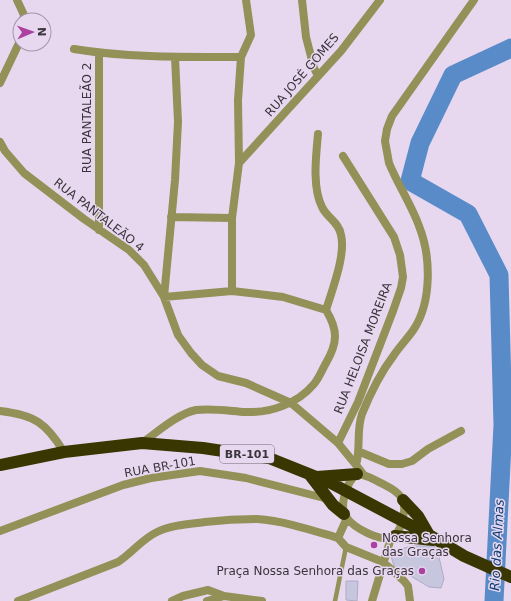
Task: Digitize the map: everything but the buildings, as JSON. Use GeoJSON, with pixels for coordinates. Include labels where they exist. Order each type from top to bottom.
{"type":"FeatureCollection","features":[{"type":"Feature","properties":{"kind":"highway","name":"BR-101"},"geometry":{"type":"LineString","coordinates":[[0,464],[64,452],[142,443],[252,454],[280,462],[313,475],[402,521],[464,556],[511,577]]}},
{"type":"Feature","properties":{"kind":"highway"},"geometry":{"type":"LineString","coordinates":[[346,516],[329,499],[313,475],[358,471]]}},
{"type":"Feature","properties":{"kind":"highway"},"geometry":{"type":"LineString","coordinates":[[403,500],[418,516],[433,538]]}},
{"type":"Feature","properties":{"kind":"highway"},"geometry":{"type":"LineString","coordinates":[[393,537],[433,538]]}},
{"type":"Feature","properties":{"kind":"street"},"geometry":{"type":"LineString","coordinates":[[17,0],[23,12]]}},
{"type":"Feature","properties":{"kind":"street"},"geometry":{"type":"LineString","coordinates":[[232,291],[232,218],[239,163],[238,100],[241,57],[251,36],[246,0]]}},
{"type":"Feature","properties":{"kind":"street"},"geometry":{"type":"LineString","coordinates":[[302,0],[306,36],[314,68],[318,76]]}},
{"type":"Feature","properties":{"kind":"street","name":"RUA JOSÉ GOMES"},"geometry":{"type":"LineString","coordinates":[[239,163],[341,51],[380,0]]}},
{"type":"Feature","properties":{"kind":"street"},"geometry":{"type":"LineString","coordinates":[[393,537],[377,536],[367,532],[346,516],[343,506],[349,482],[358,471],[360,452],[359,428],[362,415],[387,365],[418,322],[426,297],[427,260],[422,236],[389,163],[386,152],[387,128],[403,99],[474,0]]}},
{"type":"Feature","properties":{"kind":"street"},"geometry":{"type":"LineString","coordinates":[[74,49],[99,53],[175,57],[241,57]]}},
{"type":"Feature","properties":{"kind":"street"},"geometry":{"type":"LineString","coordinates":[[0,83],[15,52]]}},
{"type":"Feature","properties":{"kind":"street","name":"RUA PANTALEÃO 2"},"geometry":{"type":"LineString","coordinates":[[99,53],[99,230]]}},
{"type":"Feature","properties":{"kind":"street"},"geometry":{"type":"LineString","coordinates":[[175,57],[178,122],[164,297],[178,335],[202,365],[218,376],[252,385],[291,403],[338,443],[358,471],[393,489],[403,500],[405,504],[402,521],[393,537],[383,562],[372,601]]}},
{"type":"Feature","properties":{"kind":"street"},"geometry":{"type":"LineString","coordinates":[[318,134],[315,162],[316,185],[322,208],[337,225],[342,241],[336,275],[326,310]]}},
{"type":"Feature","properties":{"kind":"street","name":"RUA PANTALEÃO 4"},"geometry":{"type":"LineString","coordinates":[[0,142],[5,151],[24,172],[99,230],[129,250],[139,260],[164,297]]}},
{"type":"Feature","properties":{"kind":"street","name":"RUA HELOISA MOREIRA"},"geometry":{"type":"LineString","coordinates":[[338,443],[358,402],[393,311],[401,288],[402,277],[400,255],[394,237],[343,156]]}},
{"type":"Feature","properties":{"kind":"street"},"geometry":{"type":"LineString","coordinates":[[171,217],[232,218]]}},
{"type":"Feature","properties":{"kind":"street"},"geometry":{"type":"LineString","coordinates":[[142,443],[183,415],[196,410],[248,412],[274,409],[291,403],[314,384],[331,354],[336,334],[333,322],[326,310],[283,297],[232,291],[164,297]]}},
{"type":"Feature","properties":{"kind":"street"},"geometry":{"type":"LineString","coordinates":[[0,411],[41,422],[52,433],[64,452]]}},
{"type":"Feature","properties":{"kind":"street"},"geometry":{"type":"LineString","coordinates":[[360,452],[389,464],[402,464],[412,461],[428,449],[461,431]]}},
{"type":"Feature","properties":{"kind":"street","name":"RUA BR-101"},"geometry":{"type":"LineString","coordinates":[[0,531],[123,485],[151,478],[200,471],[246,478],[329,499]]}},
{"type":"Feature","properties":{"kind":"street"},"geometry":{"type":"LineString","coordinates":[[338,538],[346,516]]}},
{"type":"Feature","properties":{"kind":"street"},"geometry":{"type":"LineString","coordinates":[[18,601],[85,575],[126,557],[146,538],[158,532],[188,524],[240,519],[288,524],[338,538],[346,547],[383,562],[408,586],[410,601]]}},
{"type":"Feature","properties":{"kind":"street"},"geometry":{"type":"LineString","coordinates":[[172,601],[183,596],[208,590],[224,596],[262,601]]}},
{"type":"Feature","properties":{"kind":"street"},"geometry":{"type":"LineString","coordinates":[[207,601],[224,596]]}},
{"type":"Feature","properties":{"kind":"lane"},"geometry":{"type":"LineString","coordinates":[[335,601],[346,547]]}},
{"type":"Feature","properties":{"kind":"waterway","name":"Rio das Almas"},"geometry":{"type":"LineString","coordinates":[[494,601],[503,425],[499,275],[468,214],[410,181],[420,143],[453,75],[511,48]]}},
{"type":"Feature","properties":{"kind":"place","name":"Nossa Senhora das Graças"},"geometry":{"type":"Point","coordinates":[374,545]}},
{"type":"Feature","properties":{"kind":"place","name":"Praça Nossa Senhora das Graças"},"geometry":{"type":"Point","coordinates":[422,571]}}]}
